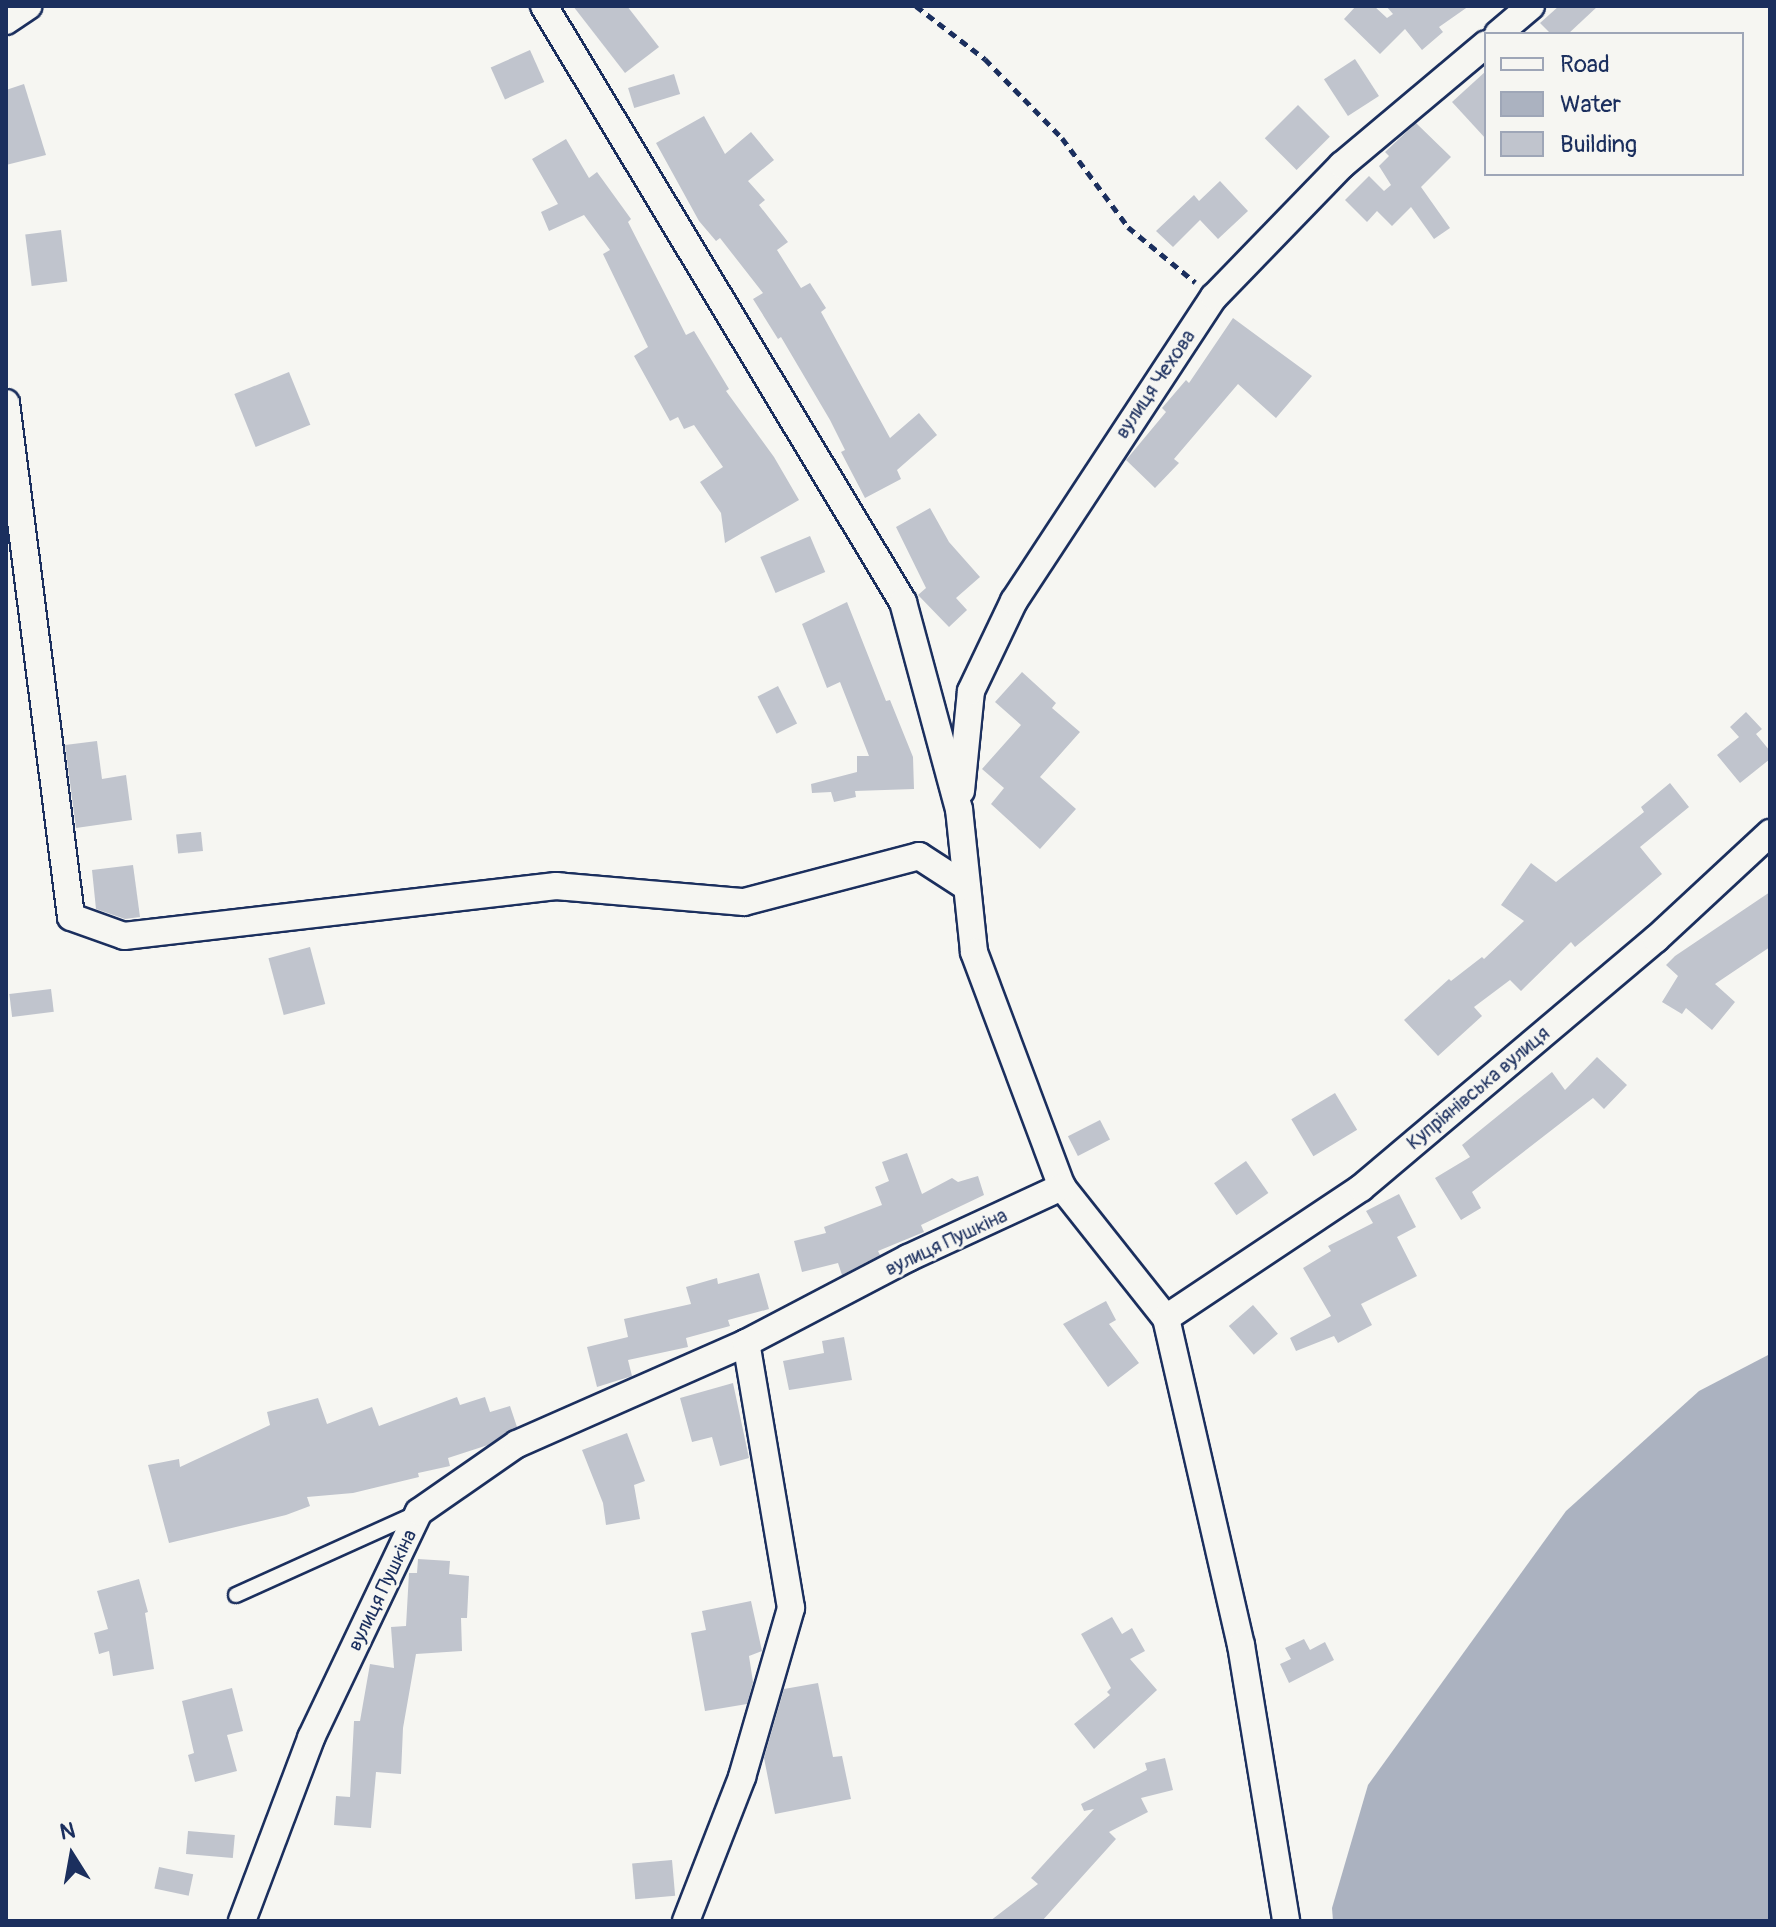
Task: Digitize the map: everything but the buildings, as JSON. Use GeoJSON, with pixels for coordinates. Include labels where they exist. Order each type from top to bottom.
{"type":"FeatureCollection","features":[{"type":"Feature","properties":{"kind":"street"},"geometry":{"type":"LineString","coordinates":[[6,21],[28,6]]}},
{"type":"Feature","properties":{"kind":"street"},"geometry":{"type":"LineString","coordinates":[[544,6],[903,602],[959,809],[974,952],[1062,1187],[1166,1318],[1241,1645],[1286,1921]]}},
{"type":"Feature","properties":{"kind":"street"},"geometry":{"type":"LineString","coordinates":[[1500,32],[1531,6]]}},
{"type":"Feature","properties":{"kind":"street","name":"вулиця Чехова"},"geometry":{"type":"LineString","coordinates":[[959,809],[971,691],[1014,601],[1214,297],[1342,165],[1484,46]]}},
{"type":"Feature","properties":{"kind":"street"},"geometry":{"type":"LineString","coordinates":[[6,403],[71,917],[124,936],[556,886],[744,902],[919,856],[967,887]]}},
{"type":"Feature","properties":{"kind":"street","name":"Купріянівська вулиця"},"geometry":{"type":"LineString","coordinates":[[1166,1318],[1361,1188],[1656,939],[1770,833]]}},
{"type":"Feature","properties":{"kind":"street","name":"вулиця Пушкіна"},"geometry":{"type":"LineString","coordinates":[[242,1921],[311,1738],[419,1512],[517,1444],[746,1343],[908,1258],[1062,1187]]}},
{"type":"Feature","properties":{"kind":"street"},"geometry":{"type":"LineString","coordinates":[[686,1921],[742,1777],[791,1608],[746,1343]]}},
{"type":"Feature","properties":{"kind":"lane"},"geometry":{"type":"LineString","coordinates":[[236,1595],[419,1512]]}},
{"type":"Feature","properties":{"kind":"path"},"geometry":{"type":"LineString","coordinates":[[916,6],[985,59],[1062,138],[1128,227],[1214,297]]}},
{"type":"Feature","properties":{"kind":"water"},"geometry":{"type":"Polygon","coordinates":[[[1770,1354],[1770,1921],[1333,1921],[1332,1908],[1368,1785],[1566,1511],[1699,1391],[1770,1354]]]}}]}
